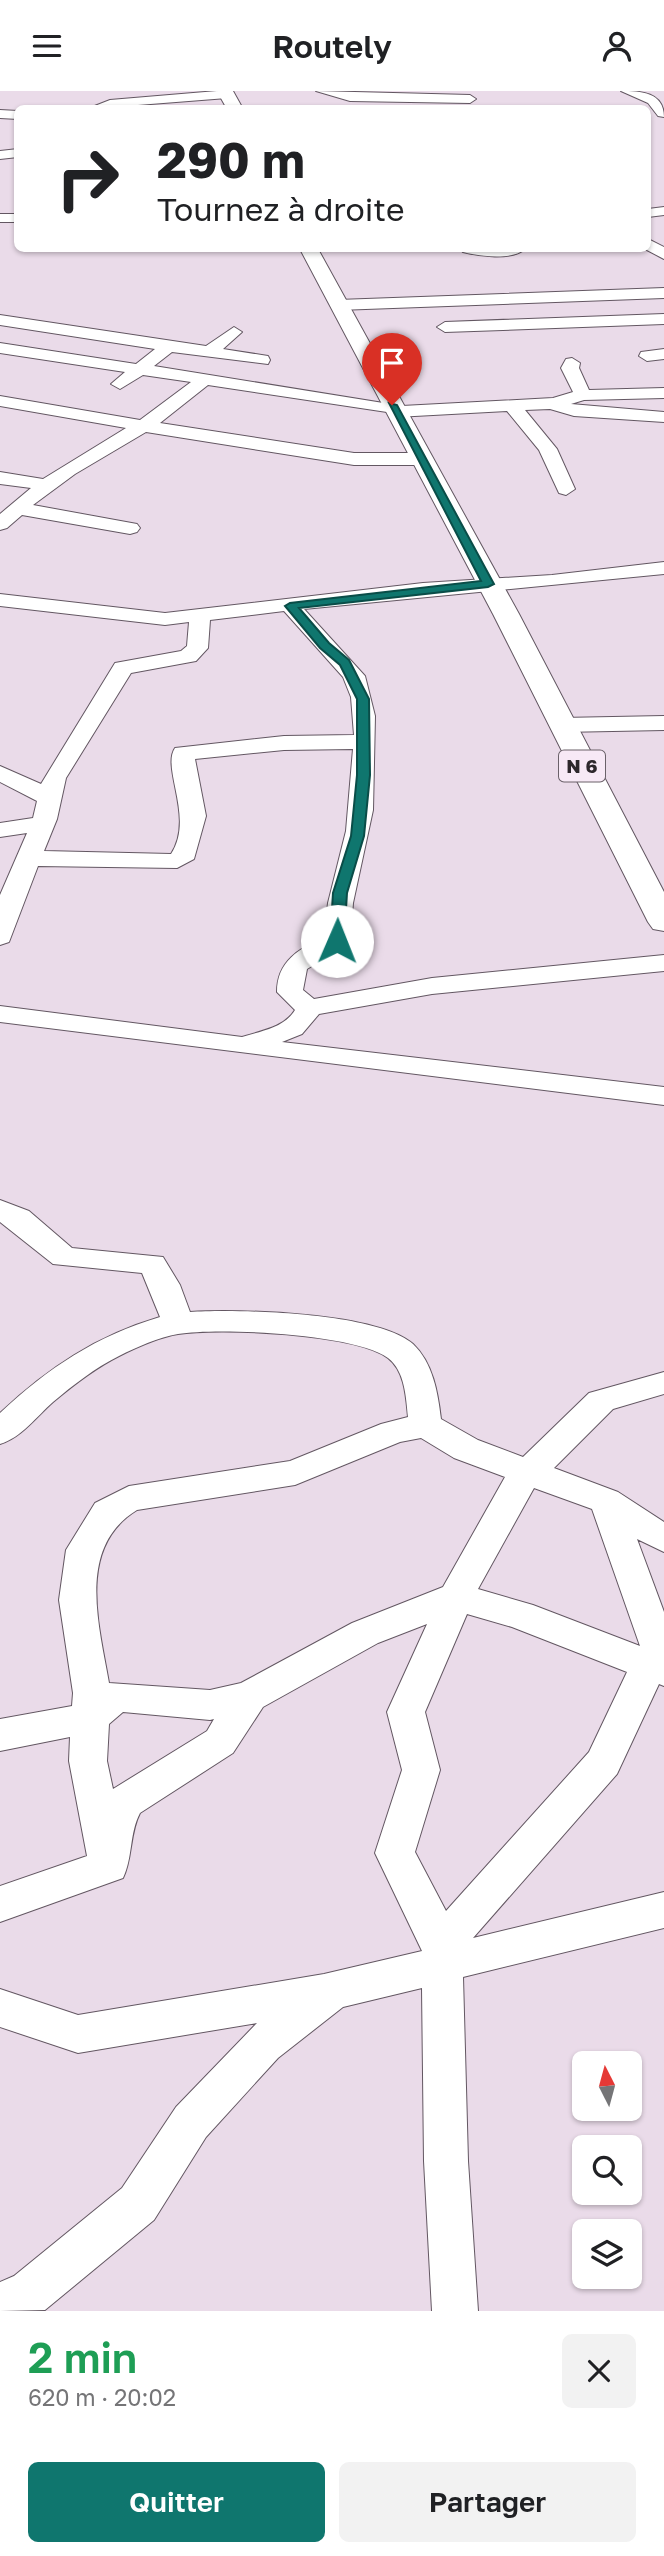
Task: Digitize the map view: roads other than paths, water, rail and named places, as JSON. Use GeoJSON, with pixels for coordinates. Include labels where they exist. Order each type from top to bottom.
{"type":"FeatureCollection","features":[{"type":"Feature","properties":{"kind":"main road","name":"N 6"},"geometry":{"type":"LineString","coordinates":[[311,252],[664,922]]}},
{"type":"Feature","properties":{"kind":"street"},"geometry":{"type":"LineString","coordinates":[[322,91],[350,97],[424,96],[470,100]]}},
{"type":"Feature","properties":{"kind":"street"},"geometry":{"type":"LineString","coordinates":[[627,91],[653,100],[663,113]]}},
{"type":"Feature","properties":{"kind":"street"},"geometry":{"type":"LineString","coordinates":[[107,105],[229,98]]}},
{"type":"Feature","properties":{"kind":"street"},"geometry":{"type":"LineString","coordinates":[[338,305],[664,293]]}},
{"type":"Feature","properties":{"kind":"street"},"geometry":{"type":"LineString","coordinates":[[445,327],[664,319]]}},
{"type":"Feature","properties":{"kind":"street"},"geometry":{"type":"LineString","coordinates":[[0,320],[262,360]]}},
{"type":"Feature","properties":{"kind":"street"},"geometry":{"type":"LineString","coordinates":[[26,352],[59,328]]}},
{"type":"Feature","properties":{"kind":"street"},"geometry":{"type":"LineString","coordinates":[[209,352],[234,332]]}},
{"type":"Feature","properties":{"kind":"street"},"geometry":{"type":"LineString","coordinates":[[120,384],[169,346]]}},
{"type":"Feature","properties":{"kind":"street"},"geometry":{"type":"LineString","coordinates":[[0,348],[395,410],[554,403],[583,395],[664,393]]}},
{"type":"Feature","properties":{"kind":"street"},"geometry":{"type":"LineString","coordinates":[[572,363],[570,368],[583,395]]}},
{"type":"Feature","properties":{"kind":"street"},"geometry":{"type":"LineString","coordinates":[[0,524],[48,485],[149,425],[181,402],[204,379]]}},
{"type":"Feature","properties":{"kind":"street"},"geometry":{"type":"LineString","coordinates":[[0,401],[264,447],[341,457],[421,459]]}},
{"type":"Feature","properties":{"kind":"street"},"geometry":{"type":"LineString","coordinates":[[554,403],[574,411],[664,417]]}},
{"type":"Feature","properties":{"kind":"street"},"geometry":{"type":"LineString","coordinates":[[511,404],[548,449],[566,489]]}},
{"type":"Feature","properties":{"kind":"street"},"geometry":{"type":"LineString","coordinates":[[0,478],[48,485]]}},
{"type":"Feature","properties":{"kind":"street"},"geometry":{"type":"LineString","coordinates":[[17,508],[130,528]]}},
{"type":"Feature","properties":{"kind":"street"},"geometry":{"type":"LineString","coordinates":[[0,600],[149,618],[200,617],[488,584],[664,568]]}},
{"type":"Feature","properties":{"kind":"street"},"geometry":{"type":"LineString","coordinates":[[615,573],[664,584]]}},
{"type":"Feature","properties":{"kind":"street"},"geometry":{"type":"LineString","coordinates":[[290,606],[315,631],[324,645],[345,663],[357,681],[363,699],[358,836],[340,893],[337,941],[300,961],[290,974],[290,992],[309,1008]]}},
{"type":"Feature","properties":{"kind":"street"},"geometry":{"type":"LineString","coordinates":[[0,937],[5,901],[29,858],[43,824],[42,795],[123,668],[188,656],[197,648],[200,617]]}},
{"type":"Feature","properties":{"kind":"street"},"geometry":{"type":"LineString","coordinates":[[561,725],[664,723]]}},
{"type":"Feature","properties":{"kind":"street"},"geometry":{"type":"LineString","coordinates":[[29,858],[177,861],[185,854],[194,816],[185,779],[183,754],[284,743],[363,742]]}},
{"type":"Feature","properties":{"kind":"street"},"geometry":{"type":"LineString","coordinates":[[0,772],[42,795]]}},
{"type":"Feature","properties":{"kind":"street"},"geometry":{"type":"LineString","coordinates":[[0,796],[42,795]]}},
{"type":"Feature","properties":{"kind":"street"},"geometry":{"type":"LineString","coordinates":[[0,830],[43,824]]}},
{"type":"Feature","properties":{"kind":"street"},"geometry":{"type":"LineString","coordinates":[[309,1008],[432,986],[664,963]]}},
{"type":"Feature","properties":{"kind":"street"},"geometry":{"type":"LineString","coordinates":[[245,1045],[297,1028],[305,1020],[309,1008]]}},
{"type":"Feature","properties":{"kind":"street"},"geometry":{"type":"LineString","coordinates":[[0,1014],[410,1067],[664,1096]]}},
{"type":"Feature","properties":{"kind":"street"},"geometry":{"type":"LineString","coordinates":[[0,1210],[18,1218],[64,1257],[152,1264],[164,1285],[178,1323]]}},
{"type":"Feature","properties":{"kind":"street"},"geometry":{"type":"LineString","coordinates":[[0,1433],[66,1374],[123,1342],[178,1323],[305,1326],[365,1333],[399,1349],[414,1368],[421,1386],[425,1425]]}},
{"type":"Feature","properties":{"kind":"street"},"geometry":{"type":"LineString","coordinates":[[455,2311],[446,2161],[442,1953],[395,1853],[421,1770],[406,1712],[456,1597],[518,1483],[601,1401],[664,1383]]}},
{"type":"Feature","properties":{"kind":"street"},"geometry":{"type":"LineString","coordinates":[[109,1866],[88,1761],[92,1693],[77,1600],[83,1550],[107,1512],[129,1499],[213,1484],[250,1483],[295,1473],[393,1432],[425,1425],[467,1449],[606,1501],[664,1539]]}},
{"type":"Feature","properties":{"kind":"street"},"geometry":{"type":"LineString","coordinates":[[442,1953],[603,1763],[659,1654],[606,1501]]}},
{"type":"Feature","properties":{"kind":"street"},"geometry":{"type":"LineString","coordinates":[[0,1735],[91,1718],[115,1696],[210,1705],[250,1696],[365,1633],[456,1597],[659,1654]]}},
{"type":"Feature","properties":{"kind":"street"},"geometry":{"type":"LineString","coordinates":[[109,1866],[112,1829],[126,1801],[220,1742],[250,1696]]}},
{"type":"Feature","properties":{"kind":"street"},"geometry":{"type":"LineString","coordinates":[[0,1904],[109,1866]]}},
{"type":"Feature","properties":{"kind":"street"},"geometry":{"type":"LineString","coordinates":[[0,2008],[78,2034],[334,1991],[442,1953],[562,1937],[664,1910]]}},
{"type":"Feature","properties":{"kind":"street"},"geometry":{"type":"LineString","coordinates":[[0,2305],[29,2294],[138,2204],[191,2122],[263,2044],[334,1991]]}}]}
